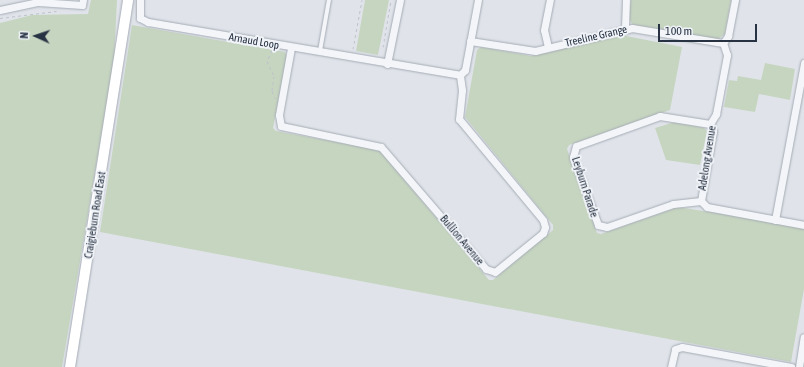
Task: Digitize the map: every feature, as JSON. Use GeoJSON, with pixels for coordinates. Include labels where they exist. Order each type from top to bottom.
{"type":"FeatureCollection","features":[{"type":"Feature","properties":{"kind":"main road","name":"Craigieburn Road East"},"geometry":{"type":"LineString","coordinates":[[119,64],[123,0]]}},
{"type":"Feature","properties":{"kind":"main road","name":"Craigieburn Road East"},"geometry":{"type":"LineString","coordinates":[[70,367],[128,0]]}},
{"type":"Feature","properties":{"kind":"street","name":"Arnaud Loop"},"geometry":{"type":"LineString","coordinates":[[140,0],[139,14],[142,20],[291,48],[320,51],[387,64],[460,75]]}},
{"type":"Feature","properties":{"kind":"street"},"geometry":{"type":"LineString","coordinates":[[387,64],[400,0]]}},
{"type":"Feature","properties":{"kind":"street","name":"Bullion Avenue"},"geometry":{"type":"LineString","coordinates":[[291,48],[278,119],[284,128],[374,144],[384,149],[486,269],[495,272],[542,233],[545,224],[462,124],[458,114],[462,90],[460,75],[464,70],[478,0]]}},
{"type":"Feature","properties":{"kind":"street"},"geometry":{"type":"LineString","coordinates":[[548,47],[544,30],[550,0]]}},
{"type":"Feature","properties":{"kind":"street"},"geometry":{"type":"LineString","coordinates":[[625,28],[626,0]]}},
{"type":"Feature","properties":{"kind":"street","name":"Adelong Avenue"},"geometry":{"type":"LineString","coordinates":[[701,201],[713,131],[710,124],[716,114],[727,55],[723,43],[728,36],[735,0]]}},
{"type":"Feature","properties":{"kind":"street"},"geometry":{"type":"LineString","coordinates":[[0,10],[11,3],[83,2]]}},
{"type":"Feature","properties":{"kind":"street","name":"Treeline Grange"},"geometry":{"type":"LineString","coordinates":[[470,41],[528,51],[625,28],[723,43]]}},
{"type":"Feature","properties":{"kind":"street"},"geometry":{"type":"LineString","coordinates":[[775,220],[804,63]]}},
{"type":"Feature","properties":{"kind":"street","name":"Leyburn Parade"},"geometry":{"type":"LineString","coordinates":[[701,201],[672,204],[607,227],[601,227],[596,222],[573,153],[576,146],[660,116],[710,124]]}},
{"type":"Feature","properties":{"kind":"street"},"geometry":{"type":"LineString","coordinates":[[701,201],[707,207],[804,225]]}},
{"type":"Feature","properties":{"kind":"street"},"geometry":{"type":"LineString","coordinates":[[799,367],[804,337]]}},
{"type":"Feature","properties":{"kind":"street"},"geometry":{"type":"LineString","coordinates":[[671,367],[675,349],[682,346],[791,367]]}},
{"type":"Feature","properties":{"kind":"lane"},"geometry":{"type":"LineString","coordinates":[[320,51],[329,0]]}},
{"type":"Feature","properties":{"kind":"path"},"geometry":{"type":"LineString","coordinates":[[352,57],[362,0]]}},
{"type":"Feature","properties":{"kind":"path"},"geometry":{"type":"LineString","coordinates":[[383,48],[391,0]]}},
{"type":"Feature","properties":{"kind":"path"},"geometry":{"type":"LineString","coordinates":[[0,18],[58,11]]}},
{"type":"Feature","properties":{"kind":"path"},"geometry":{"type":"LineString","coordinates":[[274,45],[267,63],[275,80],[272,91],[273,97],[282,100]]}},
{"type":"Feature","properties":{"kind":"green space"},"geometry":{"type":"Polygon","coordinates":[[[91,0],[117,0],[114,60],[62,367],[0,367],[0,23],[32,15],[88,14],[91,0]]]}},
{"type":"Feature","properties":{"kind":"green space"},"geometry":{"type":"Polygon","coordinates":[[[365,0],[389,0],[378,55],[356,51],[365,0]]]}},
{"type":"Feature","properties":{"kind":"green space"},"geometry":{"type":"Polygon","coordinates":[[[631,0],[731,0],[725,34],[717,40],[633,25],[628,18],[631,0]]]}},
{"type":"Feature","properties":{"kind":"green space"},"geometry":{"type":"Polygon","coordinates":[[[132,25],[285,52],[287,56],[273,128],[276,131],[379,150],[489,280],[493,280],[553,230],[553,225],[465,117],[477,50],[481,47],[531,56],[616,34],[682,47],[670,110],[569,145],[567,149],[597,233],[601,234],[678,207],[804,227],[804,289],[791,362],[100,232],[132,25]]]}},
{"type":"Feature","properties":{"kind":"green space"},"geometry":{"type":"Polygon","coordinates":[[[765,63],[795,69],[790,100],[759,94],[755,112],[724,107],[729,80],[737,81],[738,76],[761,80],[765,63]]]}},
{"type":"Feature","properties":{"kind":"green space"},"geometry":{"type":"Polygon","coordinates":[[[675,122],[704,128],[707,131],[700,165],[666,160],[655,128],[675,122]]]}}]}
